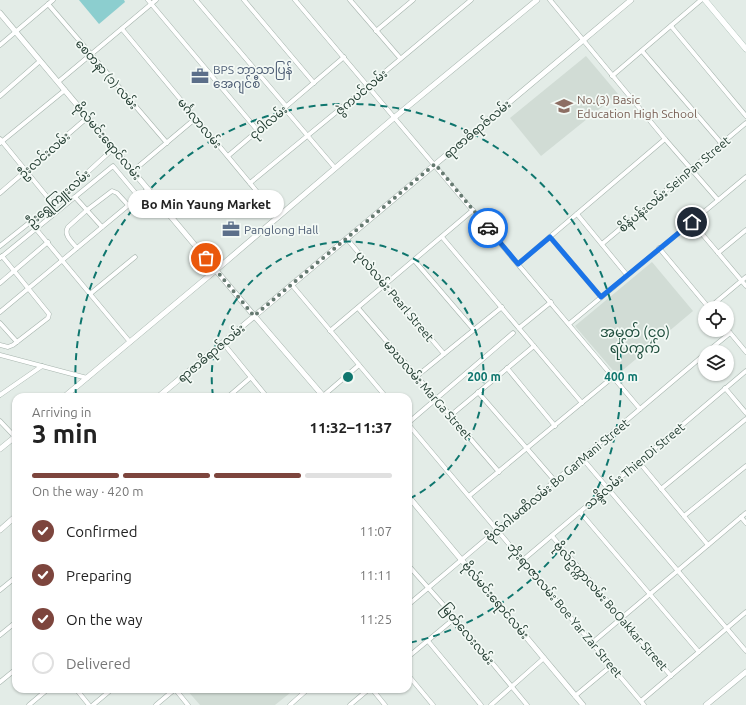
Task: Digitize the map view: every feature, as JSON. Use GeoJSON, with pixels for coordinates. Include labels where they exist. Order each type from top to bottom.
{"type":"FeatureCollection","features":[{"type":"Feature","properties":{"kind":"main road"},"geometry":{"type":"LineString","coordinates":[[705,0],[745,45]]}},
{"type":"Feature","properties":{"kind":"street"},"geometry":{"type":"LineString","coordinates":[[0,45],[53,0]]}},
{"type":"Feature","properties":{"kind":"street"},"geometry":{"type":"LineString","coordinates":[[58,82],[122,29],[150,2],[156,0]]}},
{"type":"Feature","properties":{"kind":"street"},"geometry":{"type":"LineString","coordinates":[[196,0],[335,168]]}},
{"type":"Feature","properties":{"kind":"street"},"geometry":{"type":"LineString","coordinates":[[244,0],[314,83]]}},
{"type":"Feature","properties":{"kind":"street"},"geometry":{"type":"LineString","coordinates":[[296,0],[640,409]]}},
{"type":"Feature","properties":{"kind":"street"},"geometry":{"type":"LineString","coordinates":[[376,31],[413,0]]}},
{"type":"Feature","properties":{"kind":"street","name":"ဇွဲကပင်လမ်း"},"geometry":{"type":"LineString","coordinates":[[250,183],[471,0]]}},
{"type":"Feature","properties":{"kind":"street"},"geometry":{"type":"LineString","coordinates":[[69,393],[218,272],[278,217],[335,168],[536,0]]}},
{"type":"Feature","properties":{"kind":"street"},"geometry":{"type":"LineString","coordinates":[[550,0],[612,76],[718,200]]}},
{"type":"Feature","properties":{"kind":"street","name":"ရာဇာဓိရာဇ်လမ်း"},"geometry":{"type":"LineString","coordinates":[[163,393],[223,343],[251,312],[292,285],[631,0]]}},
{"type":"Feature","properties":{"kind":"street"},"geometry":{"type":"LineString","coordinates":[[612,76],[701,0]]}},
{"type":"Feature","properties":{"kind":"street"},"geometry":{"type":"LineString","coordinates":[[353,1],[376,31],[400,58]]}},
{"type":"Feature","properties":{"kind":"street"},"geometry":{"type":"LineString","coordinates":[[150,2],[258,131]]}},
{"type":"Feature","properties":{"kind":"street","name":"စေတနာ (၁) လမ်း"},"geometry":{"type":"LineString","coordinates":[[48,4],[167,143]]}},
{"type":"Feature","properties":{"kind":"street","name":"ဗိုလ်မင်းရောင်လမ်း"},"geometry":{"type":"LineString","coordinates":[[0,13],[251,312],[321,393]]}},
{"type":"Feature","properties":{"kind":"street"},"geometry":{"type":"LineString","coordinates":[[671,26],[746,116]]}},
{"type":"Feature","properties":{"kind":"street","name":"မင်္ဂလာလမ်း"},"geometry":{"type":"LineString","coordinates":[[122,29],[278,217]]}},
{"type":"Feature","properties":{"kind":"street"},"geometry":{"type":"LineString","coordinates":[[642,51],[722,144]]}},
{"type":"Feature","properties":{"kind":"street","name":"ငုဝါလမ်း"},"geometry":{"type":"LineString","coordinates":[[228,156],[344,57]]}},
{"type":"Feature","properties":{"kind":"street"},"geometry":{"type":"LineString","coordinates":[[0,96],[40,61]]}},
{"type":"Feature","properties":{"kind":"street"},"geometry":{"type":"LineString","coordinates":[[53,204],[1,141],[65,90]]}},
{"type":"Feature","properties":{"kind":"street","name":"ဦးလင်းလမ်း"},"geometry":{"type":"LineString","coordinates":[[0,193],[88,117]]}},
{"type":"Feature","properties":{"kind":"street"},"geometry":{"type":"LineString","coordinates":[[133,171],[196,118]]}},
{"type":"Feature","properties":{"kind":"street","name":"စိန်ပန်းလမ်း SeinPan Street"},"geometry":{"type":"LineString","coordinates":[[602,244],[746,123]]}},
{"type":"Feature","properties":{"kind":"street"},"geometry":{"type":"LineString","coordinates":[[518,264],[665,139]]}},
{"type":"Feature","properties":{"kind":"street","name":"ဦးရွှေကြူးလမ်း"},"geometry":{"type":"LineString","coordinates":[[0,246],[53,204],[114,148]]}},
{"type":"Feature","properties":{"kind":"street"},"geometry":{"type":"LineString","coordinates":[[0,345],[11,346],[48,318],[49,315],[29,288],[1,257],[113,166],[138,196]]}},
{"type":"Feature","properties":{"kind":"street"},"geometry":{"type":"LineString","coordinates":[[568,324],[746,177]]}},
{"type":"Feature","properties":{"kind":"street"},"geometry":{"type":"LineString","coordinates":[[0,312],[128,204],[148,189]]}},
{"type":"Feature","properties":{"kind":"street"},"geometry":{"type":"LineString","coordinates":[[77,248],[67,235],[66,230],[87,210],[112,191],[117,193],[128,204]]}},
{"type":"Feature","properties":{"kind":"street"},"geometry":{"type":"LineString","coordinates":[[75,197],[102,227]]}},
{"type":"Feature","properties":{"kind":"street"},"geometry":{"type":"LineString","coordinates":[[330,331],[473,210]]}},
{"type":"Feature","properties":{"kind":"street"},"geometry":{"type":"LineString","coordinates":[[577,214],[627,275]]}},
{"type":"Feature","properties":{"kind":"street"},"geometry":{"type":"LineString","coordinates":[[692,222],[746,286]]}},
{"type":"Feature","properties":{"kind":"street"},"geometry":{"type":"LineString","coordinates":[[36,229],[130,342]]}},
{"type":"Feature","properties":{"kind":"street"},"geometry":{"type":"LineString","coordinates":[[718,253],[746,230]]}},
{"type":"Feature","properties":{"kind":"street"},"geometry":{"type":"LineString","coordinates":[[442,237],[582,403]]}},
{"type":"Feature","properties":{"kind":"street"},"geometry":{"type":"LineString","coordinates":[[550,237],[601,297]]}},
{"type":"Feature","properties":{"kind":"street","name":"ပုလဲလမ်း Pearl Street"},"geometry":{"type":"LineString","coordinates":[[347,238],[444,354]]}},
{"type":"Feature","properties":{"kind":"street"},"geometry":{"type":"LineString","coordinates":[[0,283],[15,272],[48,242]]}},
{"type":"Feature","properties":{"kind":"street"},"geometry":{"type":"LineString","coordinates":[[659,248],[703,301]]}},
{"type":"Feature","properties":{"kind":"street"},"geometry":{"type":"LineString","coordinates":[[90,294],[135,257]]}},
{"type":"Feature","properties":{"kind":"street"},"geometry":{"type":"LineString","coordinates":[[414,260],[474,330]]}},
{"type":"Feature","properties":{"kind":"street"},"geometry":{"type":"LineString","coordinates":[[718,301],[746,277]]}},
{"type":"Feature","properties":{"kind":"street"},"geometry":{"type":"LineString","coordinates":[[292,285],[383,393]]}},
{"type":"Feature","properties":{"kind":"street"},"geometry":{"type":"LineString","coordinates":[[519,328],[551,302]]}},
{"type":"Feature","properties":{"kind":"street"},"geometry":{"type":"LineString","coordinates":[[417,376],[502,307]]}},
{"type":"Feature","properties":{"kind":"street","name":"မာဃလမ်း MarGa Street"},"geometry":{"type":"LineString","coordinates":[[358,308],[499,472]]}},
{"type":"Feature","properties":{"kind":"street"},"geometry":{"type":"LineString","coordinates":[[0,323],[17,342]]}},
{"type":"Feature","properties":{"kind":"street"},"geometry":{"type":"LineString","coordinates":[[412,420],[512,333]]}},
{"type":"Feature","properties":{"kind":"street","name":"ဗိုလ်ဂါမဏိလမ်း Bo GarMani Street"},"geometry":{"type":"LineString","coordinates":[[714,345],[722,337]]}},
{"type":"Feature","properties":{"kind":"street"},"geometry":{"type":"LineString","coordinates":[[733,337],[746,352]]}},
{"type":"Feature","properties":{"kind":"street"},"geometry":{"type":"LineString","coordinates":[[223,343],[263,393]]}},
{"type":"Feature","properties":{"kind":"street"},"geometry":{"type":"LineString","coordinates":[[450,416],[534,346]]}},
{"type":"Feature","properties":{"kind":"street"},"geometry":{"type":"LineString","coordinates":[[0,355],[87,378]]}},
{"type":"Feature","properties":{"kind":"street","name":"ဗိုလ်ဂါမဏိလမ်း Bo GarMani Street"},"geometry":{"type":"LineString","coordinates":[[412,602],[698,360]]}},
{"type":"Feature","properties":{"kind":"street"},"geometry":{"type":"LineString","coordinates":[[327,393],[359,365]]}},
{"type":"Feature","properties":{"kind":"street"},"geometry":{"type":"LineString","coordinates":[[0,395],[42,366]]}},
{"type":"Feature","properties":{"kind":"street"},"geometry":{"type":"LineString","coordinates":[[507,368],[555,426]]}},
{"type":"Feature","properties":{"kind":"street","name":"သန္ဒိလမ်း ThienDi Street"},"geometry":{"type":"LineString","coordinates":[[523,560],[746,371]]}},
{"type":"Feature","properties":{"kind":"street"},"geometry":{"type":"LineString","coordinates":[[469,496],[613,377]]}},
{"type":"Feature","properties":{"kind":"street"},"geometry":{"type":"LineString","coordinates":[[233,393],[250,378]]}},
{"type":"Feature","properties":{"kind":"street"},"geometry":{"type":"LineString","coordinates":[[725,388],[746,412]]}},
{"type":"Feature","properties":{"kind":"street"},"geometry":{"type":"LineString","coordinates":[[478,392],[555,481]]}},
{"type":"Feature","properties":{"kind":"street"},"geometry":{"type":"LineString","coordinates":[[661,489],[746,419]]}},
{"type":"Feature","properties":{"kind":"street"},"geometry":{"type":"LineString","coordinates":[[0,420],[12,434]]}},
{"type":"Feature","properties":{"kind":"street","name":"ဘိုးရာဇာလမ်း Boe Yar Zar Street"},"geometry":{"type":"LineString","coordinates":[[412,428],[644,705]]}},
{"type":"Feature","properties":{"kind":"street"},"geometry":{"type":"LineString","coordinates":[[0,449],[12,439]]}},
{"type":"Feature","properties":{"kind":"street"},"geometry":{"type":"LineString","coordinates":[[582,458],[679,570],[746,651]]}},
{"type":"Feature","properties":{"kind":"street"},"geometry":{"type":"LineString","coordinates":[[639,462],[708,545]]}},
{"type":"Feature","properties":{"kind":"street"},"geometry":{"type":"LineString","coordinates":[[684,516],[746,466]]}},
{"type":"Feature","properties":{"kind":"street","name":"ဗိုလ်မင်းရောင်လမ်း"},"geometry":{"type":"LineString","coordinates":[[412,501],[583,705]]}},
{"type":"Feature","properties":{"kind":"street"},"geometry":{"type":"LineString","coordinates":[[580,512],[699,652]]}},
{"type":"Feature","properties":{"kind":"street"},"geometry":{"type":"LineString","coordinates":[[592,643],[746,513]]}},
{"type":"Feature","properties":{"kind":"street"},"geometry":{"type":"LineString","coordinates":[[741,517],[746,523]]}},
{"type":"Feature","properties":{"kind":"street"},"geometry":{"type":"LineString","coordinates":[[0,530],[12,520]]}},
{"type":"Feature","properties":{"kind":"street","name":"ဗိုလ်ဥက္ကာလမ်း BoOakkar Street"},"geometry":{"type":"LineString","coordinates":[[552,536],[671,676]]}},
{"type":"Feature","properties":{"kind":"street","name":"မြတ်လေးလမ်း"},"geometry":{"type":"LineString","coordinates":[[412,569],[455,618],[526,705]]}},
{"type":"Feature","properties":{"kind":"street"},"geometry":{"type":"LineString","coordinates":[[0,590],[12,580]]}},
{"type":"Feature","properties":{"kind":"street"},"geometry":{"type":"LineString","coordinates":[[641,701],[746,612]]}},
{"type":"Feature","properties":{"kind":"street"},"geometry":{"type":"LineString","coordinates":[[412,654],[455,618]]}},
{"type":"Feature","properties":{"kind":"street"},"geometry":{"type":"LineString","coordinates":[[0,635],[12,625]]}},
{"type":"Feature","properties":{"kind":"street"},"geometry":{"type":"LineString","coordinates":[[428,641],[481,705]]}},
{"type":"Feature","properties":{"kind":"street"},"geometry":{"type":"LineString","coordinates":[[491,705],[544,658]]}},
{"type":"Feature","properties":{"kind":"street"},"geometry":{"type":"LineString","coordinates":[[575,696],[611,666]]}},
{"type":"Feature","properties":{"kind":"street"},"geometry":{"type":"LineString","coordinates":[[0,682],[12,672]]}},
{"type":"Feature","properties":{"kind":"street"},"geometry":{"type":"LineString","coordinates":[[706,705],[746,672]]}},
{"type":"Feature","properties":{"kind":"street"},"geometry":{"type":"LineString","coordinates":[[412,680],[433,705]]}},
{"type":"Feature","properties":{"kind":"street"},"geometry":{"type":"LineString","coordinates":[[29,705],[43,693]]}},
{"type":"Feature","properties":{"kind":"street"},"geometry":{"type":"LineString","coordinates":[[79,693],[89,705]]}},
{"type":"Feature","properties":{"kind":"street"},"geometry":{"type":"LineString","coordinates":[[93,705],[107,693]]}},
{"type":"Feature","properties":{"kind":"street"},"geometry":{"type":"LineString","coordinates":[[156,705],[170,693]]}},
{"type":"Feature","properties":{"kind":"street"},"geometry":{"type":"LineString","coordinates":[[178,693],[188,705]]}},
{"type":"Feature","properties":{"kind":"street"},"geometry":{"type":"LineString","coordinates":[[290,705],[304,693]]}},
{"type":"Feature","properties":{"kind":"street"},"geometry":{"type":"LineString","coordinates":[[350,705],[366,693]]}},
{"type":"Feature","properties":{"kind":"street"},"geometry":{"type":"LineString","coordinates":[[374,693],[385,705]]}},
{"type":"Feature","properties":{"kind":"shaded area","name":"No.(3) Basic Education High School"},"geometry":{"type":"Polygon","coordinates":[[[586,56],[618,94],[541,156],[510,118],[586,56]]]}},
{"type":"Feature","properties":{"kind":"shaded area"},"geometry":{"type":"Polygon","coordinates":[[[652,262],[693,311],[617,375],[575,326],[652,262]]]}},
{"type":"Feature","properties":{"kind":"shaded area"},"geometry":{"type":"Polygon","coordinates":[[[190,693],[290,693],[275,705],[200,705],[190,693]]]}},
{"type":"Feature","properties":{"kind":"water"},"geometry":{"type":"Polygon","coordinates":[[[79,0],[124,0],[125,2],[99,24],[79,0]]]}},
{"type":"Feature","properties":{"kind":"way so far"},"geometry":{"type":"LineString","coordinates":[[206,258],[254,316],[435,164],[488,228]]}},
{"type":"Feature","properties":{"kind":"place","name":"BPS ဘာသာပြန် အေဂျင်စီ"},"geometry":{"type":"Point","coordinates":[200,76]}},
{"type":"Feature","properties":{"kind":"place","name":"No.(3) Basic Education High School"},"geometry":{"type":"Point","coordinates":[564,106]}},
{"type":"Feature","properties":{"kind":"place","name":"Panglong Hall"},"geometry":{"type":"Point","coordinates":[231,229]}},
{"type":"Feature","properties":{"kind":"place","name":"Bo Min Yaung Market"},"geometry":{"type":"Point","coordinates":[206,258]}},
{"type":"Feature","properties":{"kind":"district","name":"အမှတ် (၄၀) ရပ်ကွက်"},"geometry":{"type":"Point","coordinates":[635,340]}},
{"type":"Feature","properties":{"kind":"route"},"geometry":{"type":"LineString","coordinates":[[488,228],[518,264],[550,237],[601,297],[692,222]]}}]}
